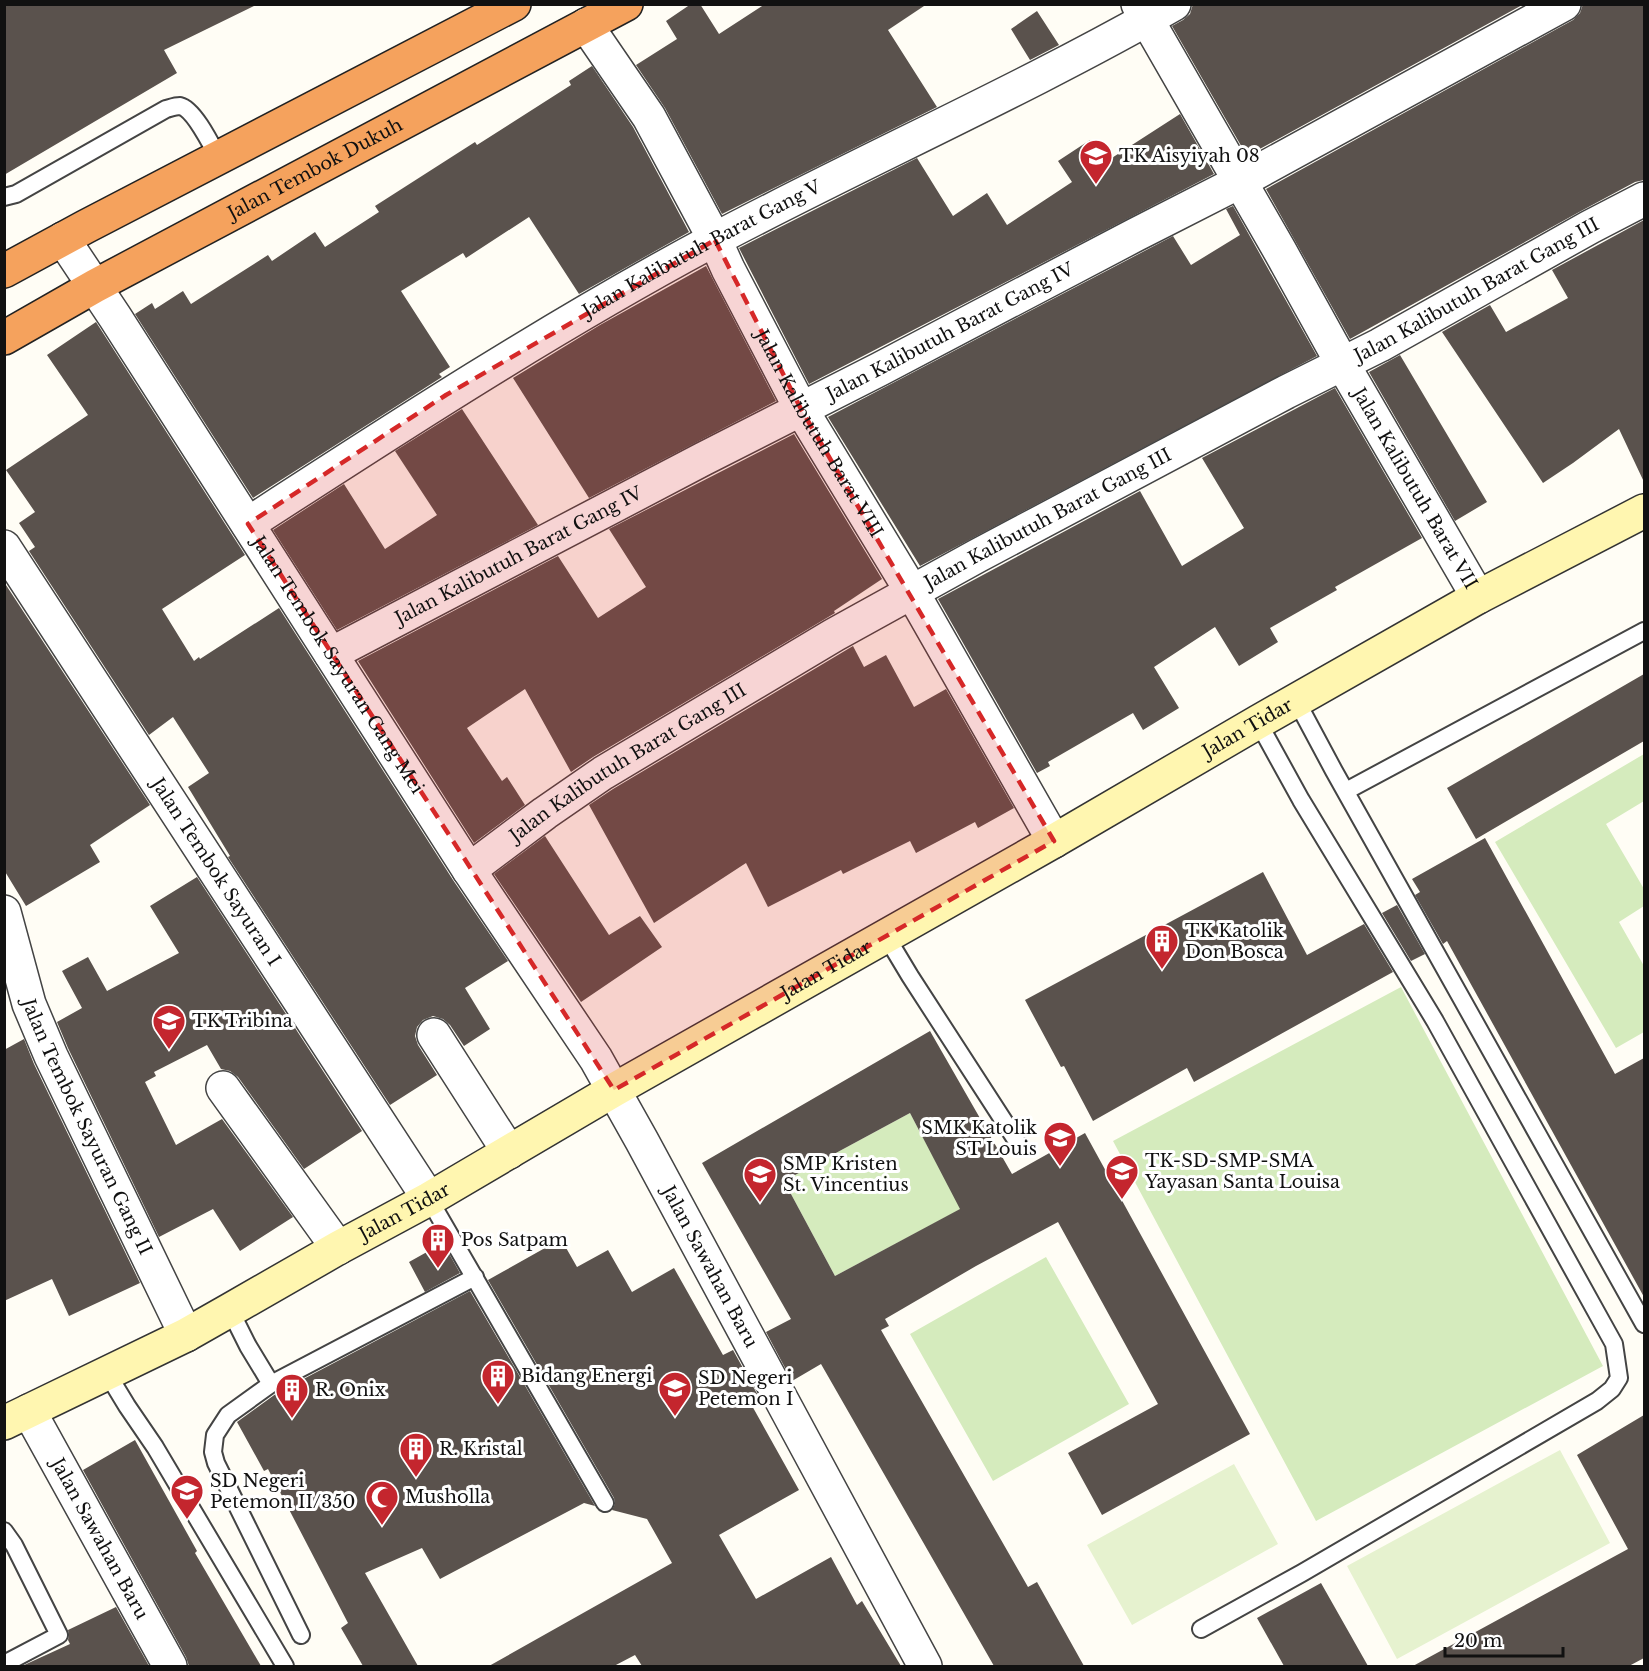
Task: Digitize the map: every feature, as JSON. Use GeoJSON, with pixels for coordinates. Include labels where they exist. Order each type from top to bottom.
{"type":"FeatureCollection","features":[{"type":"Feature","properties":{"kind":"highway"},"geometry":{"type":"LineString","coordinates":[[4,271],[514,4]]}},
{"type":"Feature","properties":{"kind":"highway","name":"Jalan Tembok Dukuh"},"geometry":{"type":"LineString","coordinates":[[4,338],[95,286],[626,4]]}},
{"type":"Feature","properties":{"kind":"street","name":"Jalan Kalibutuh Barat Gang IV"},"geometry":{"type":"LineString","coordinates":[[331,654],[1239,182],[1431,79],[1564,4]]}},
{"type":"Feature","properties":{"kind":"street","name":"Jalan Kalibutuh Barat VII"},"geometry":{"type":"LineString","coordinates":[[1153,10],[1239,182],[1478,597]]}},
{"type":"Feature","properties":{"kind":"street","name":"Jalan Kalibutuh Barat Gang V"},"geometry":{"type":"LineString","coordinates":[[248,524],[446,395],[617,293],[715,240],[989,102],[1153,10]]}},
{"type":"Feature","properties":{"kind":"street","name":"Jalan Kalibutuh Barat VIII"},"geometry":{"type":"LineString","coordinates":[[586,26],[649,117],[801,409],[912,592],[1054,841]]}},
{"type":"Feature","properties":{"kind":"street","name":"Jalan Kalibutuh Barat Gang III"},"geometry":{"type":"LineString","coordinates":[[470,870],[545,813],[603,773],[834,635],[1030,528],[1380,345],[1644,199]]}},
{"type":"Feature","properties":{"kind":"street","name":"Jalan Tembok Sayuran Gang Mei"},"geometry":{"type":"LineString","coordinates":[[63,239],[614,1090]]}},
{"type":"Feature","properties":{"kind":"street","name":"Jalan Tidar"},"geometry":{"type":"LineString","coordinates":[[17,1417],[186,1335],[429,1199],[614,1090],[1478,597],[1644,511]]}},
{"type":"Feature","properties":{"kind":"street","name":"Jalan Tembok Sayuran I"},"geometry":{"type":"LineString","coordinates":[[4,547],[429,1199]]}},
{"type":"Feature","properties":{"kind":"street","name":"Jalan Tembok Sayuran Gang II"},"geometry":{"type":"LineString","coordinates":[[4,912],[30,1004],[51,1056],[186,1335]]}},
{"type":"Feature","properties":{"kind":"street"},"geometry":{"type":"LineString","coordinates":[[434,1035],[509,1152]]}},
{"type":"Feature","properties":{"kind":"street"},"geometry":{"type":"LineString","coordinates":[[223,1088],[338,1248]]}},
{"type":"Feature","properties":{"kind":"street","name":"Jalan Sawahan Baru"},"geometry":{"type":"LineString","coordinates":[[614,1090],[925,1666]]}},
{"type":"Feature","properties":{"kind":"street","name":"Jalan Sawahan Baru"},"geometry":{"type":"LineString","coordinates":[[17,1417],[170,1666]]}},
{"type":"Feature","properties":{"kind":"lane"},"geometry":{"type":"LineString","coordinates":[[4,198],[16,194],[166,109],[179,106],[188,110],[219,159]]}},
{"type":"Feature","properties":{"kind":"lane"},"geometry":{"type":"LineString","coordinates":[[1346,791],[1644,631]]}},
{"type":"Feature","properties":{"kind":"lane"},"geometry":{"type":"LineString","coordinates":[[1296,700],[1644,1324]]}},
{"type":"Feature","properties":{"kind":"lane"},"geometry":{"type":"LineString","coordinates":[[1201,1629],[1597,1401],[1612,1389],[1619,1378],[1614,1344],[1435,1022],[1301,800],[1258,722]]}},
{"type":"Feature","properties":{"kind":"lane"},"geometry":{"type":"LineString","coordinates":[[886,936],[1018,1143]]}},
{"type":"Feature","properties":{"kind":"lane"},"geometry":{"type":"LineString","coordinates":[[429,1199],[605,1503]]}},
{"type":"Feature","properties":{"kind":"lane"},"geometry":{"type":"LineString","coordinates":[[301,1635],[216,1463],[213,1452],[215,1435],[228,1415],[271,1384],[475,1277]]}},
{"type":"Feature","properties":{"kind":"lane"},"geometry":{"type":"LineString","coordinates":[[230,1310],[271,1384]]}},
{"type":"Feature","properties":{"kind":"lane"},"geometry":{"type":"LineString","coordinates":[[107,1373],[155,1447],[285,1666]]}},
{"type":"Feature","properties":{"kind":"lane"},"geometry":{"type":"LineString","coordinates":[[4,1664],[59,1635],[8,1542]]}},
{"type":"Feature","properties":{"kind":"highlighted area"},"geometry":{"type":"Polygon","coordinates":[[[715,240],[801,409],[1054,841],[614,1090],[248,524],[446,395],[715,240]]]}},
{"type":"Feature","properties":{"kind":"green space"},"geometry":{"type":"Polygon","coordinates":[[[1644,754],[1644,801],[1606,824],[1644,889],[1644,906],[1619,922],[1644,966],[1644,1032],[1616,1048],[1495,842],[1644,754]]]}},
{"type":"Feature","properties":{"kind":"green space"},"geometry":{"type":"Polygon","coordinates":[[[1401,987],[1603,1366],[1316,1521],[1113,1141],[1401,987]]]}},
{"type":"Feature","properties":{"kind":"green space"},"geometry":{"type":"Polygon","coordinates":[[[910,1113],[961,1209],[835,1276],[784,1181],[910,1113]]]}},
{"type":"Feature","properties":{"kind":"green space"},"geometry":{"type":"Polygon","coordinates":[[[1046,1257],[1129,1404],[993,1481],[910,1334],[1046,1257]]]}},
{"type":"Feature","properties":{"kind":"green space"},"geometry":{"type":"Polygon","coordinates":[[[1560,1450],[1610,1543],[1397,1659],[1347,1566],[1560,1450]]]}},
{"type":"Feature","properties":{"kind":"green space"},"geometry":{"type":"Polygon","coordinates":[[[1234,1464],[1278,1544],[1132,1625],[1087,1545],[1234,1464]]]}},
{"type":"Feature","properties":{"kind":"building"},"geometry":{"type":"Polygon","coordinates":[[[4,4],[258,4],[164,50],[177,73],[4,175],[4,4]]]}},
{"type":"Feature","properties":{"kind":"building"},"geometry":{"type":"Polygon","coordinates":[[[691,4],[700,4],[719,34],[765,4],[927,4],[888,30],[937,107],[722,214],[665,108],[636,65],[677,39],[666,21],[691,4]]]}},
{"type":"Feature","properties":{"kind":"building"},"geometry":{"type":"Polygon","coordinates":[[[1193,4],[1524,4],[1247,156],[1172,26],[1190,14],[1193,4]]]}},
{"type":"Feature","properties":{"kind":"building"},"geometry":{"type":"Polygon","coordinates":[[[1583,4],[1644,4],[1644,180],[1635,182],[1581,211],[1350,339],[1266,189],[1573,20],[1580,13],[1583,4]]]}},
{"type":"Feature","properties":{"kind":"building"},"geometry":{"type":"Polygon","coordinates":[[[1037,11],[1059,45],[1030,60],[1011,29],[1037,11]]]}},
{"type":"Feature","properties":{"kind":"building"},"geometry":{"type":"Polygon","coordinates":[[[592,66],[633,127],[689,232],[579,294],[529,217],[466,258],[463,253],[401,291],[450,367],[439,374],[442,377],[253,498],[135,314],[152,303],[155,309],[183,291],[191,304],[268,255],[272,261],[315,232],[325,247],[379,212],[375,206],[475,142],[477,145],[571,85],[569,81],[592,66]]]}},
{"type":"Feature","properties":{"kind":"building"},"geometry":{"type":"Polygon","coordinates":[[[1180,114],[1214,174],[809,384],[739,248],[917,158],[953,216],[987,193],[1007,225],[1072,182],[1058,161],[1090,140],[1104,163],[1180,114]]]}},
{"type":"Feature","properties":{"kind":"building"},"geometry":{"type":"Polygon","coordinates":[[[1233,206],[1317,356],[920,566],[828,417],[1173,236],[1191,265],[1240,235],[1226,209],[1233,206]]]}},
{"type":"Feature","properties":{"kind":"building"},"geometry":{"type":"Polygon","coordinates":[[[1644,220],[1644,482],[1619,429],[1543,483],[1442,332],[1490,305],[1506,332],[1568,298],[1552,270],[1644,220]]]}},
{"type":"Feature","properties":{"kind":"building"},"geometry":{"type":"Polygon","coordinates":[[[706,266],[776,401],[589,498],[513,378],[600,325],[706,266]]]}},
{"type":"Feature","properties":{"kind":"building"},"geometry":{"type":"Polygon","coordinates":[[[96,322],[245,555],[162,609],[194,661],[279,608],[453,880],[508,961],[465,988],[490,1029],[464,1046],[450,1025],[443,1019],[433,1016],[423,1020],[417,1027],[415,1036],[418,1045],[437,1075],[390,1105],[228,857],[230,856],[188,787],[209,773],[173,717],[149,735],[29,551],[35,547],[19,523],[35,512],[6,470],[88,415],[47,355],[96,322]]]}},
{"type":"Feature","properties":{"kind":"building"},"geometry":{"type":"Polygon","coordinates":[[[1400,355],[1487,502],[1455,521],[1369,372],[1400,355]]]}},
{"type":"Feature","properties":{"kind":"building"},"geometry":{"type":"Polygon","coordinates":[[[1335,388],[1422,538],[1335,587],[1337,590],[1270,628],[1278,642],[1239,666],[1215,627],[1154,667],[1179,708],[1143,730],[1133,713],[1048,762],[1050,766],[1037,773],[938,599],[1140,491],[1182,566],[1244,528],[1202,458],[1335,388]]]}},
{"type":"Feature","properties":{"kind":"building"},"geometry":{"type":"Polygon","coordinates":[[[462,409],[538,525],[337,630],[273,530],[344,484],[385,549],[437,515],[395,451],[462,409]]]}},
{"type":"Feature","properties":{"kind":"building"},"geometry":{"type":"Polygon","coordinates":[[[794,434],[882,579],[834,611],[835,613],[571,772],[525,689],[467,728],[502,781],[507,777],[525,805],[474,843],[358,661],[558,556],[598,618],[646,587],[609,529],[794,434]]]}},
{"type":"Feature","properties":{"kind":"building"},"geometry":{"type":"Polygon","coordinates":[[[4,582],[150,805],[90,845],[100,862],[26,906],[4,870],[4,582]]]}},
{"type":"Feature","properties":{"kind":"building"},"geometry":{"type":"Polygon","coordinates":[[[853,646],[864,667],[886,655],[914,707],[946,689],[1014,808],[978,828],[975,822],[916,853],[910,841],[843,874],[841,870],[768,907],[746,863],[654,923],[589,805],[853,646]]]}},
{"type":"Feature","properties":{"kind":"building"},"geometry":{"type":"Polygon","coordinates":[[[1644,674],[1644,741],[1476,839],[1447,788],[1644,674]]]}},
{"type":"Feature","properties":{"kind":"building"},"geometry":{"type":"Polygon","coordinates":[[[545,836],[609,935],[640,916],[662,947],[581,1002],[494,874],[545,836]]]}},
{"type":"Feature","properties":{"kind":"building"},"geometry":{"type":"Polygon","coordinates":[[[1485,838],[1615,1074],[1644,1058],[1644,1297],[1447,941],[1443,944],[1415,895],[1420,892],[1412,879],[1485,838]]]}},
{"type":"Feature","properties":{"kind":"building"},"geometry":{"type":"Polygon","coordinates":[[[1263,872],[1307,955],[1364,924],[1393,972],[1194,1082],[1187,1068],[1093,1121],[1025,1000],[1263,872]]]}},
{"type":"Feature","properties":{"kind":"building"},"geometry":{"type":"Polygon","coordinates":[[[197,877],[362,1131],[304,1169],[238,1077],[230,1071],[221,1069],[207,1045],[154,1072],[156,1076],[145,1082],[176,1145],[222,1119],[293,1217],[240,1251],[213,1209],[159,1237],[57,1022],[82,1008],[62,971],[88,957],[107,991],[179,953],[150,906],[197,877]]]}},
{"type":"Feature","properties":{"kind":"building"},"geometry":{"type":"Polygon","coordinates":[[[1397,905],[1425,954],[1411,961],[1382,913],[1397,905]]]}},
{"type":"Feature","properties":{"kind":"building"},"geometry":{"type":"Polygon","coordinates":[[[930,1031],[1012,1174],[1085,1133],[1250,1434],[1102,1515],[1068,1453],[1158,1404],[1058,1222],[885,1319],[889,1326],[881,1330],[1028,1587],[1037,1582],[1084,1666],[994,1666],[821,1364],[792,1381],[766,1332],[791,1319],[702,1163],[930,1031]],[[910,1113],[784,1181],[835,1276],[960,1209],[910,1113]]]}},
{"type":"Feature","properties":{"kind":"building"},"geometry":{"type":"Polygon","coordinates":[[[24,1039],[140,1283],[69,1316],[52,1279],[4,1301],[4,1050],[24,1039]]]}},
{"type":"Feature","properties":{"kind":"building","name":"SD Negeri Petemon I"},"geometry":{"type":"Polygon","coordinates":[[[561,1239],[577,1267],[608,1250],[632,1292],[674,1268],[723,1355],[733,1350],[760,1399],[751,1404],[799,1490],[719,1535],[756,1599],[831,1557],[857,1605],[862,1601],[901,1666],[642,1666],[635,1655],[614,1666],[489,1666],[672,1563],[647,1519],[612,1510],[615,1504],[614,1498],[488,1280],[561,1239]]]}},
{"type":"Feature","properties":{"kind":"building","name":"Pos Satpam"},"geometry":{"type":"Polygon","coordinates":[[[443,1243],[460,1273],[425,1292],[409,1262],[443,1243]]]}},
{"type":"Feature","properties":{"kind":"building"},"geometry":{"type":"Polygon","coordinates":[[[470,1291],[595,1506],[584,1503],[440,1579],[422,1548],[365,1573],[418,1666],[363,1666],[341,1628],[348,1623],[268,1469],[264,1471],[237,1422],[277,1393],[470,1291]]]}},
{"type":"Feature","properties":{"kind":"building"},"geometry":{"type":"Polygon","coordinates":[[[1644,1415],[1644,1658],[1629,1666],[1413,1666],[1628,1549],[1577,1455],[1644,1415]]]}},
{"type":"Feature","properties":{"kind":"building"},"geometry":{"type":"Polygon","coordinates":[[[135,1440],[197,1551],[195,1553],[261,1666],[189,1666],[83,1470],[135,1440]]]}},
{"type":"Feature","properties":{"kind":"building"},"geometry":{"type":"Polygon","coordinates":[[[1321,1583],[1368,1666],[1284,1666],[1257,1618],[1321,1583]]]}},
{"type":"Feature","properties":{"kind":"building"},"geometry":{"type":"Polygon","coordinates":[[[116,1607],[149,1666],[22,1666],[70,1644],[68,1630],[116,1607]]]}},
{"type":"Feature","properties":{"kind":"place","name":"TK Aisyiyah 08"},"geometry":{"type":"Point","coordinates":[1096,185]}},
{"type":"Feature","properties":{"kind":"place","name":"TK Katolik Don Bosca"},"geometry":{"type":"Point","coordinates":[1162,970]}},
{"type":"Feature","properties":{"kind":"place","name":"TK Tribina"},"geometry":{"type":"Point","coordinates":[169,1050]}},
{"type":"Feature","properties":{"kind":"place","name":"SMK Katolik ST Louis"},"geometry":{"type":"Point","coordinates":[1060,1167]}},
{"type":"Feature","properties":{"kind":"place","name":"TK-SD-SMP-SMA Yayasan Santa Louisa"},"geometry":{"type":"Point","coordinates":[1122,1200]}},
{"type":"Feature","properties":{"kind":"place","name":"SMP Kristen St. Vincentius"},"geometry":{"type":"Point","coordinates":[760,1203]}},
{"type":"Feature","properties":{"kind":"place","name":"Pos Satpam"},"geometry":{"type":"Point","coordinates":[438,1269]}},
{"type":"Feature","properties":{"kind":"place","name":"Bidang Energi"},"geometry":{"type":"Point","coordinates":[498,1405]}},
{"type":"Feature","properties":{"kind":"place","name":"SD Negeri Petemon I"},"geometry":{"type":"Point","coordinates":[675,1417]}},
{"type":"Feature","properties":{"kind":"place","name":"R. Onix"},"geometry":{"type":"Point","coordinates":[292,1419]}},
{"type":"Feature","properties":{"kind":"place","name":"R. Kristal"},"geometry":{"type":"Point","coordinates":[416,1478]}},
{"type":"Feature","properties":{"kind":"place","name":"SD Negeri Petemon II/350"},"geometry":{"type":"Point","coordinates":[187,1520]}},
{"type":"Feature","properties":{"kind":"place","name":"Musholla"},"geometry":{"type":"Point","coordinates":[382,1526]}}]}
